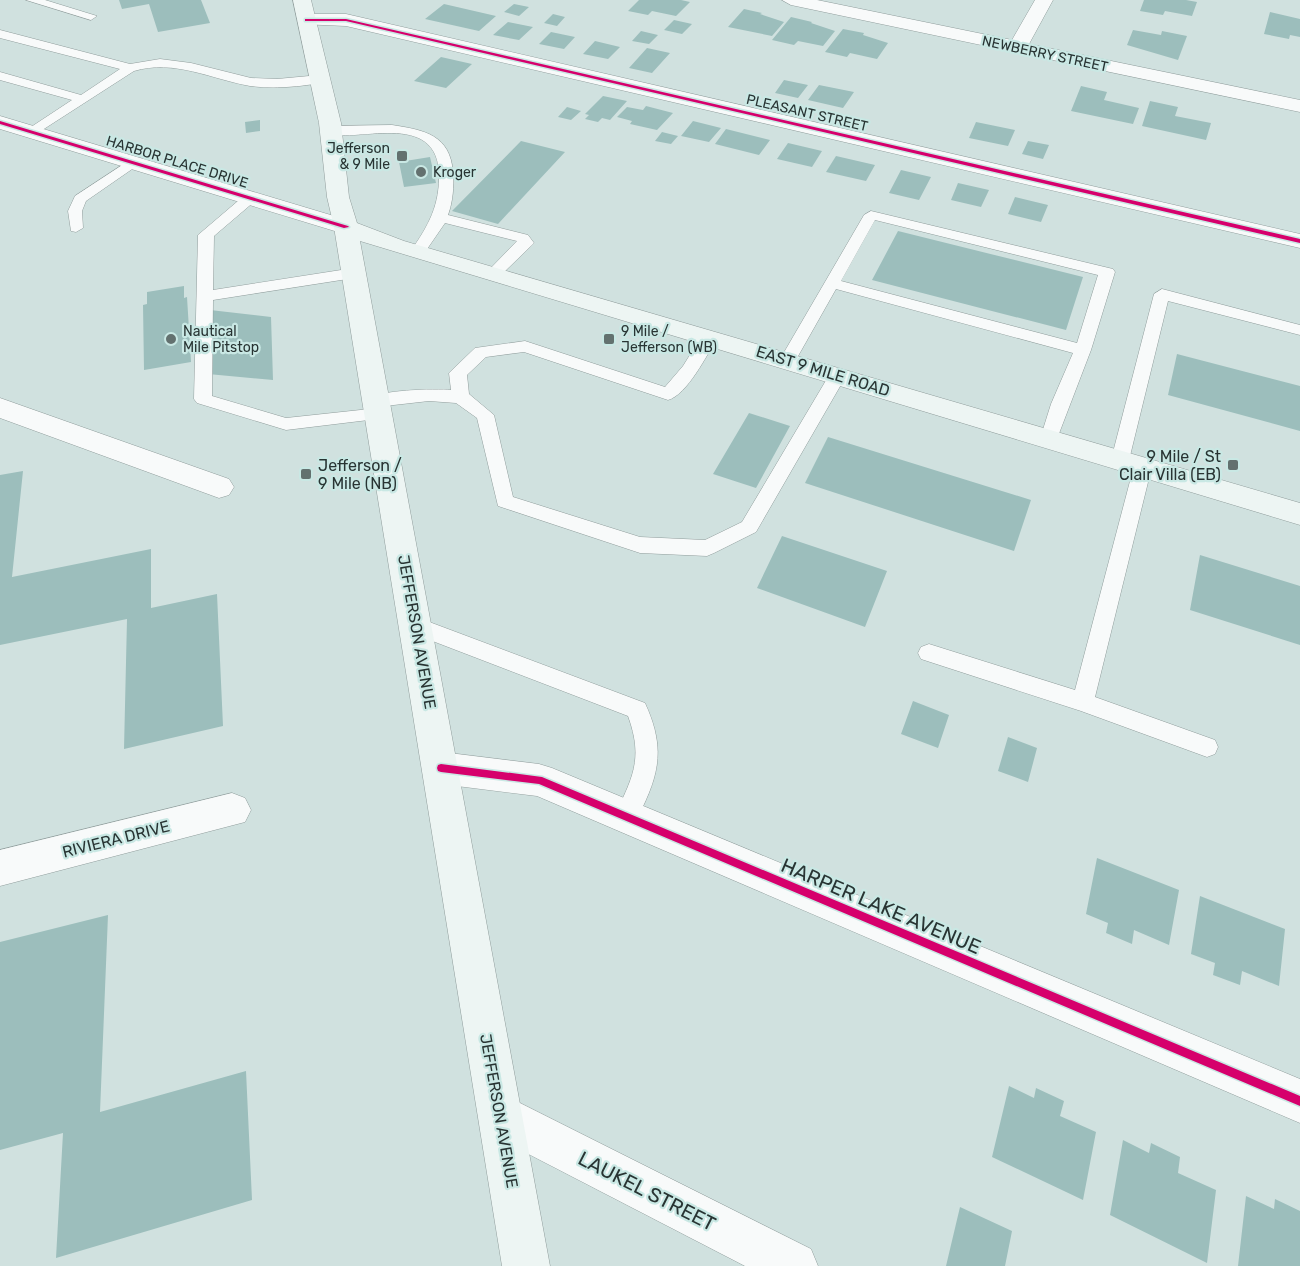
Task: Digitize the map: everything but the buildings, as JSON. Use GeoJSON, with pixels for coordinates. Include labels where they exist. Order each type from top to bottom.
{"type":"FeatureCollection","features":[{"type":"Feature","properties":{"kind":"main road","name":"JEFFERSON AVENUE"},"geometry":{"type":"LineString","coordinates":[[304,10],[330,130],[338,197],[346,227],[526,1266]]}},
{"type":"Feature","properties":{"kind":"main road","name":"EAST 9 MILE ROAD"},"geometry":{"type":"LineString","coordinates":[[346,227],[418,252],[1300,514]]}},
{"type":"Feature","properties":{"kind":"street","name":"NEWBERRY STREET"},"geometry":{"type":"LineString","coordinates":[[791,0],[1017,49],[1300,106]]}},
{"type":"Feature","properties":{"kind":"street"},"geometry":{"type":"LineString","coordinates":[[1017,49],[1044,0]]}},
{"type":"Feature","properties":{"kind":"street","name":"PLEASANT STREET"},"geometry":{"type":"LineString","coordinates":[[304,10],[1300,241]]}},
{"type":"Feature","properties":{"kind":"street","name":"HARBOR PLACE DRIVE"},"geometry":{"type":"LineString","coordinates":[[0,122],[346,227]]}},
{"type":"Feature","properties":{"kind":"street"},"geometry":{"type":"LineString","coordinates":[[0,408],[219,487]]}},
{"type":"Feature","properties":{"kind":"street","name":"HARPER LAKE AVENUE"},"geometry":{"type":"LineString","coordinates":[[441,768],[539,780],[1300,1101]]}},
{"type":"Feature","properties":{"kind":"street","name":"RIVIERA DRIVE"},"geometry":{"type":"LineString","coordinates":[[0,868],[232,810]]}},
{"type":"Feature","properties":{"kind":"street","name":"LAUKEL STREET"},"geometry":{"type":"LineString","coordinates":[[500,1116],[794,1266]]}},
{"type":"Feature","properties":{"kind":"lane"},"geometry":{"type":"LineString","coordinates":[[32,0],[92,16]]}},
{"type":"Feature","properties":{"kind":"lane"},"geometry":{"type":"LineString","coordinates":[[0,33],[130,68]]}},
{"type":"Feature","properties":{"kind":"lane"},"geometry":{"type":"LineString","coordinates":[[33,132],[130,68],[143,63],[169,63],[254,82],[277,84],[320,79]]}},
{"type":"Feature","properties":{"kind":"lane"},"geometry":{"type":"LineString","coordinates":[[0,76],[82,99]]}},
{"type":"Feature","properties":{"kind":"lane"},"geometry":{"type":"LineString","coordinates":[[330,130],[391,129],[411,132],[433,141],[444,154],[447,198],[442,218],[418,252]]}},
{"type":"Feature","properties":{"kind":"lane"},"geometry":{"type":"LineString","coordinates":[[76,228],[75,211],[80,199],[133,162]]}},
{"type":"Feature","properties":{"kind":"lane"},"geometry":{"type":"LineString","coordinates":[[250,198],[206,235],[204,399],[286,424],[377,408],[429,395],[460,397],[485,415],[505,501],[640,544],[707,548],[749,527],[837,376]]}},
{"type":"Feature","properties":{"kind":"lane"},"geometry":{"type":"LineString","coordinates":[[787,361],[871,214],[1107,272],[1083,350],[1060,404],[1049,439]]}},
{"type":"Feature","properties":{"kind":"lane"},"geometry":{"type":"LineString","coordinates":[[442,218],[523,238],[526,243],[493,274]]}},
{"type":"Feature","properties":{"kind":"lane"},"geometry":{"type":"LineString","coordinates":[[205,296],[354,273]]}},
{"type":"Feature","properties":{"kind":"lane"},"geometry":{"type":"LineString","coordinates":[[832,283],[1083,350]]}},
{"type":"Feature","properties":{"kind":"lane"},"geometry":{"type":"LineString","coordinates":[[1083,702],[1162,294],[1300,330]]}},
{"type":"Feature","properties":{"kind":"lane"},"geometry":{"type":"LineString","coordinates":[[460,397],[458,373],[481,352],[525,346],[668,394],[689,370],[709,338]]}},
{"type":"Feature","properties":{"kind":"lane"},"geometry":{"type":"LineString","coordinates":[[416,626],[637,710],[647,736],[647,776],[626,817]]}},
{"type":"Feature","properties":{"kind":"lane"},"geometry":{"type":"LineString","coordinates":[[929,653],[1083,702],[1207,747]]}},
{"type":"Feature","properties":{"kind":"cycle path"},"geometry":{"type":"LineString","coordinates":[[307,20],[346,20],[1300,241]]}},
{"type":"Feature","properties":{"kind":"cycle path"},"geometry":{"type":"LineString","coordinates":[[0,122],[346,227]]}},
{"type":"Feature","properties":{"kind":"cycle path"},"geometry":{"type":"LineString","coordinates":[[441,768],[539,780],[1300,1101]]}},
{"type":"Feature","properties":{"kind":"place","name":"Jefferson & 9 Mile"},"geometry":{"type":"Point","coordinates":[402,156]}},
{"type":"Feature","properties":{"kind":"place","name":"Kroger"},"geometry":{"type":"Point","coordinates":[421,172]}},
{"type":"Feature","properties":{"kind":"place","name":"Nautical Mile Pitstop"},"geometry":{"type":"Point","coordinates":[171,339]}},
{"type":"Feature","properties":{"kind":"place","name":"9 Mile / Jefferson (WB)"},"geometry":{"type":"Point","coordinates":[609,339]}},
{"type":"Feature","properties":{"kind":"place","name":"9 Mile / St Clair Villa (EB)"},"geometry":{"type":"Point","coordinates":[1233,465]}},
{"type":"Feature","properties":{"kind":"place","name":"Jefferson / 9 Mile (NB)"},"geometry":{"type":"Point","coordinates":[306,474]}}]}
